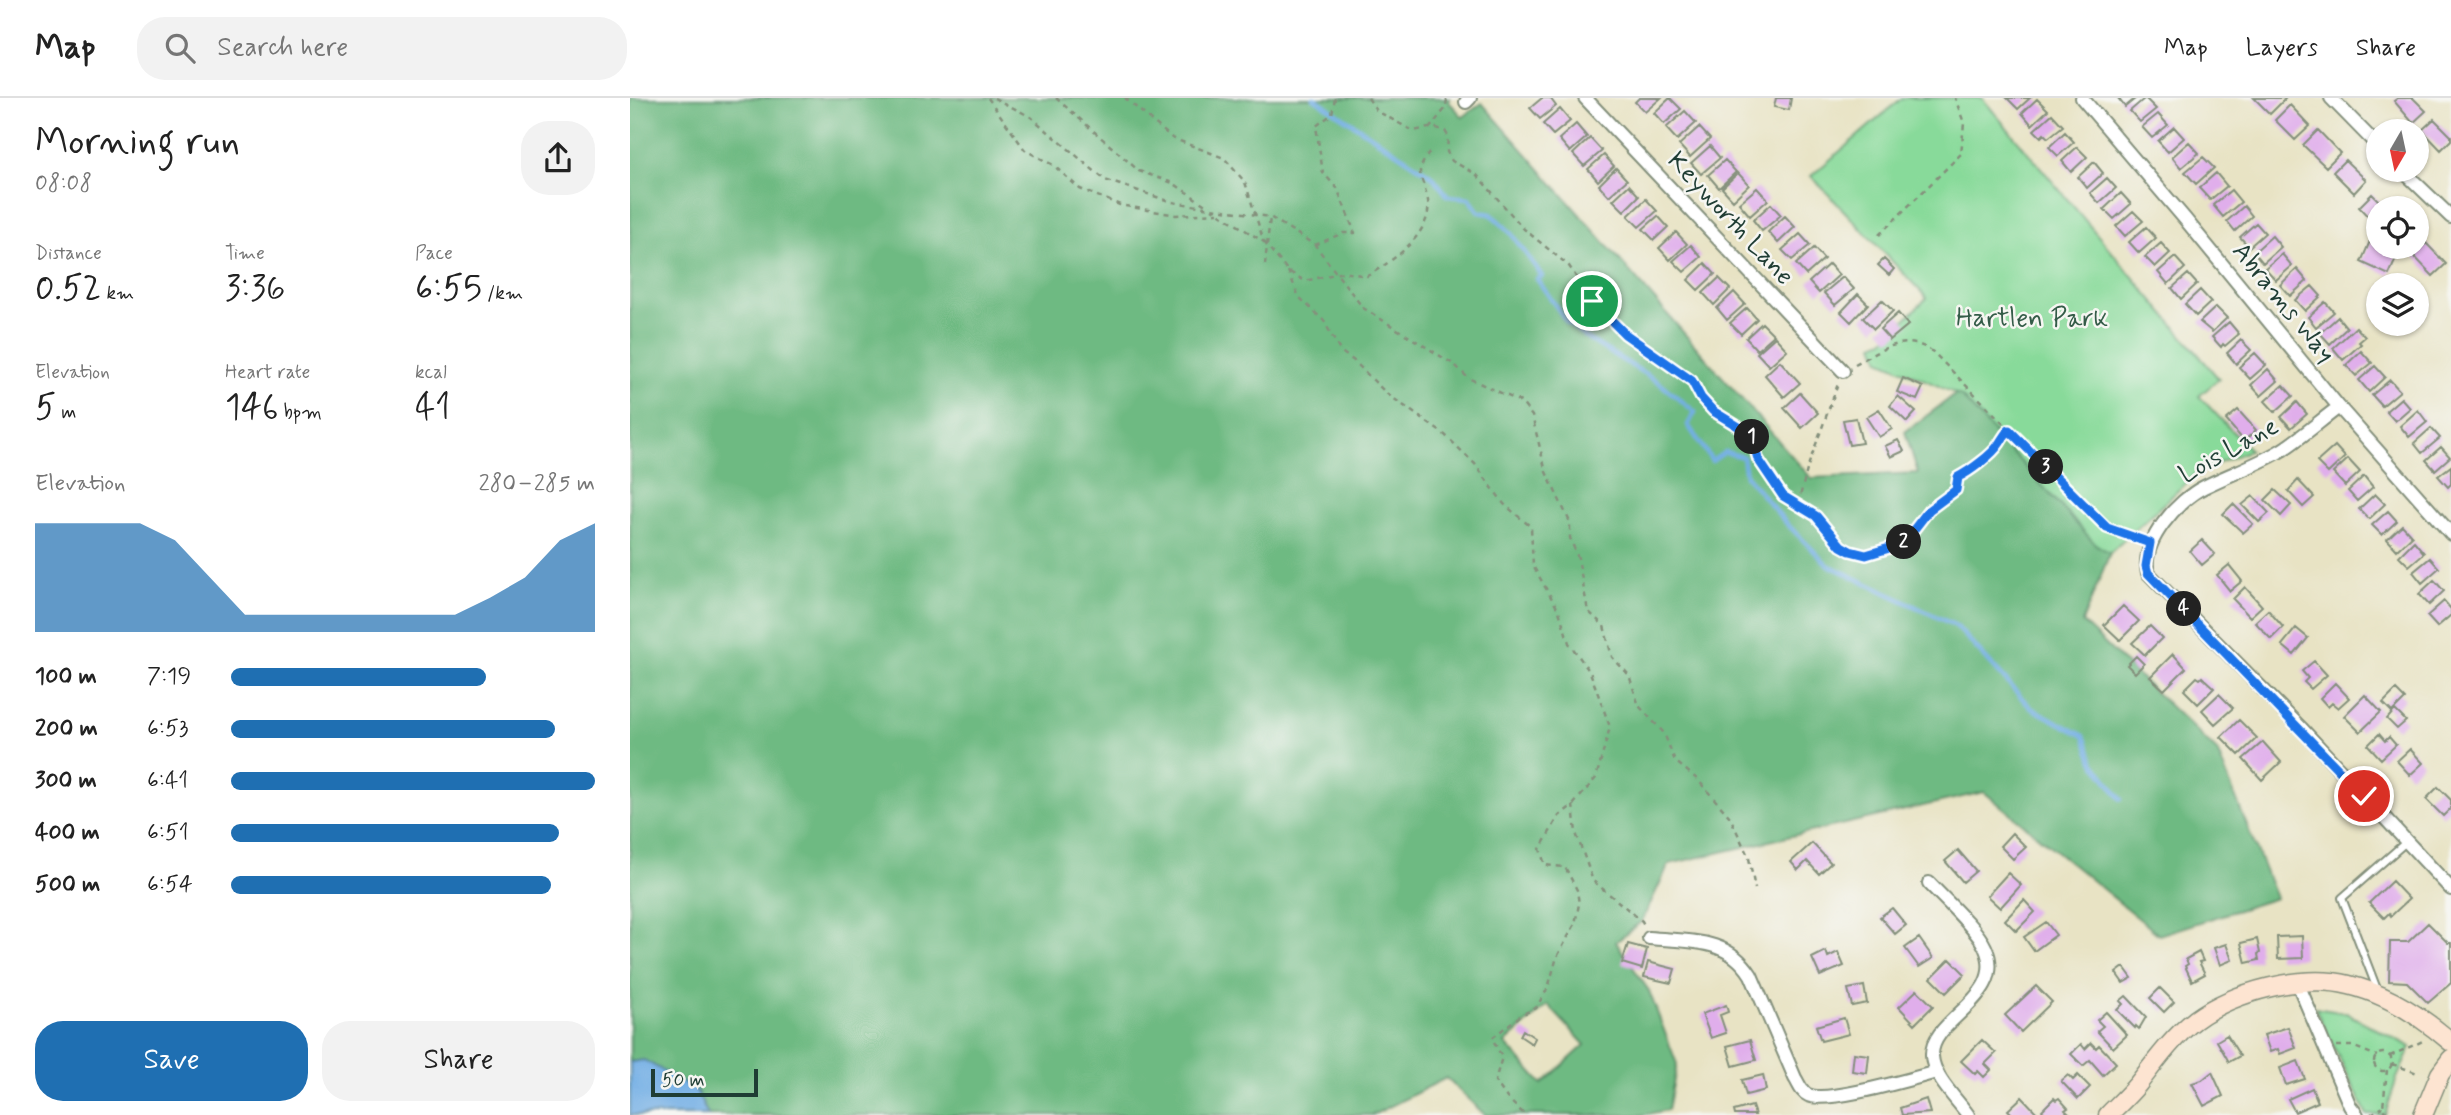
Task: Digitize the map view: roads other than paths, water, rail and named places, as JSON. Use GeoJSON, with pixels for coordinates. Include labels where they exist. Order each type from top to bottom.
{"type":"FeatureCollection","features":[{"type":"Feature","properties":{"kind":"main road"},"geometry":{"type":"LineString","coordinates":[[2108,1115],[2196,1019],[2248,993],[2298,984],[2345,984],[2379,995],[2414,1014],[2446,1037]]}},
{"type":"Feature","properties":{"kind":"main road"},"geometry":{"type":"LineString","coordinates":[[2423,1115],[2440,1074],[2451,1059]]}},
{"type":"Feature","properties":{"kind":"street","name":"Keyworth Lane"},"geometry":{"type":"LineString","coordinates":[[1584,98],[1843,372]]}},
{"type":"Feature","properties":{"kind":"street","name":"Abrams Way"},"geometry":{"type":"LineString","coordinates":[[2082,98],[2339,407],[2451,534]]}},
{"type":"Feature","properties":{"kind":"street"},"geometry":{"type":"LineString","coordinates":[[2331,98],[2366,134]]}},
{"type":"Feature","properties":{"kind":"street"},"geometry":{"type":"LineString","coordinates":[[2415,182],[2451,217]]}},
{"type":"Feature","properties":{"kind":"street","name":"Lois Lane"},"geometry":{"type":"LineString","coordinates":[[2339,407],[2283,449],[2202,488],[2180,505],[2154,534],[2146,566],[2148,573],[2301,728],[2406,842]]}},
{"type":"Feature","properties":{"kind":"street"},"geometry":{"type":"LineString","coordinates":[[2406,842],[2451,889]]}},
{"type":"Feature","properties":{"kind":"street"},"geometry":{"type":"LineString","coordinates":[[1929,883],[1982,941],[1988,954],[1987,979],[1981,990],[1934,1043],[1932,1058],[1937,1072],[1968,1115]]}},
{"type":"Feature","properties":{"kind":"street"},"geometry":{"type":"LineString","coordinates":[[1649,938],[1717,946],[1740,960],[1751,975],[1795,1078],[1802,1091],[1808,1095],[1827,1098],[1937,1072]]}},
{"type":"Feature","properties":{"kind":"street"},"geometry":{"type":"LineString","coordinates":[[2298,984],[2350,1106],[2357,1115]]}},
{"type":"Feature","properties":{"kind":"lane"},"geometry":{"type":"LineString","coordinates":[[2379,995],[2342,898],[2406,842]]}},
{"type":"Feature","properties":{"kind":"water"},"geometry":{"type":"Polygon","coordinates":[[[644,1060],[695,1089],[708,1115],[630,1115],[630,1062],[644,1060]]]}},
{"type":"Feature","properties":{"kind":"waterway"},"geometry":{"type":"LineString","coordinates":[[1314,98],[1432,176],[1448,196],[1469,198],[1479,212],[1491,214],[1510,232],[1542,276],[1537,279],[1567,322],[1591,341],[1657,381],[1695,412],[1688,425],[1712,461],[1725,452],[1743,457],[1746,476],[1788,525],[1828,565],[1956,626],[2031,708],[2084,736],[2094,763],[2121,799]]}},
{"type":"Feature","properties":{"kind":"park label","name":"Hartlen Park"},"geometry":{"type":"Point","coordinates":[2032,319]}}]}
